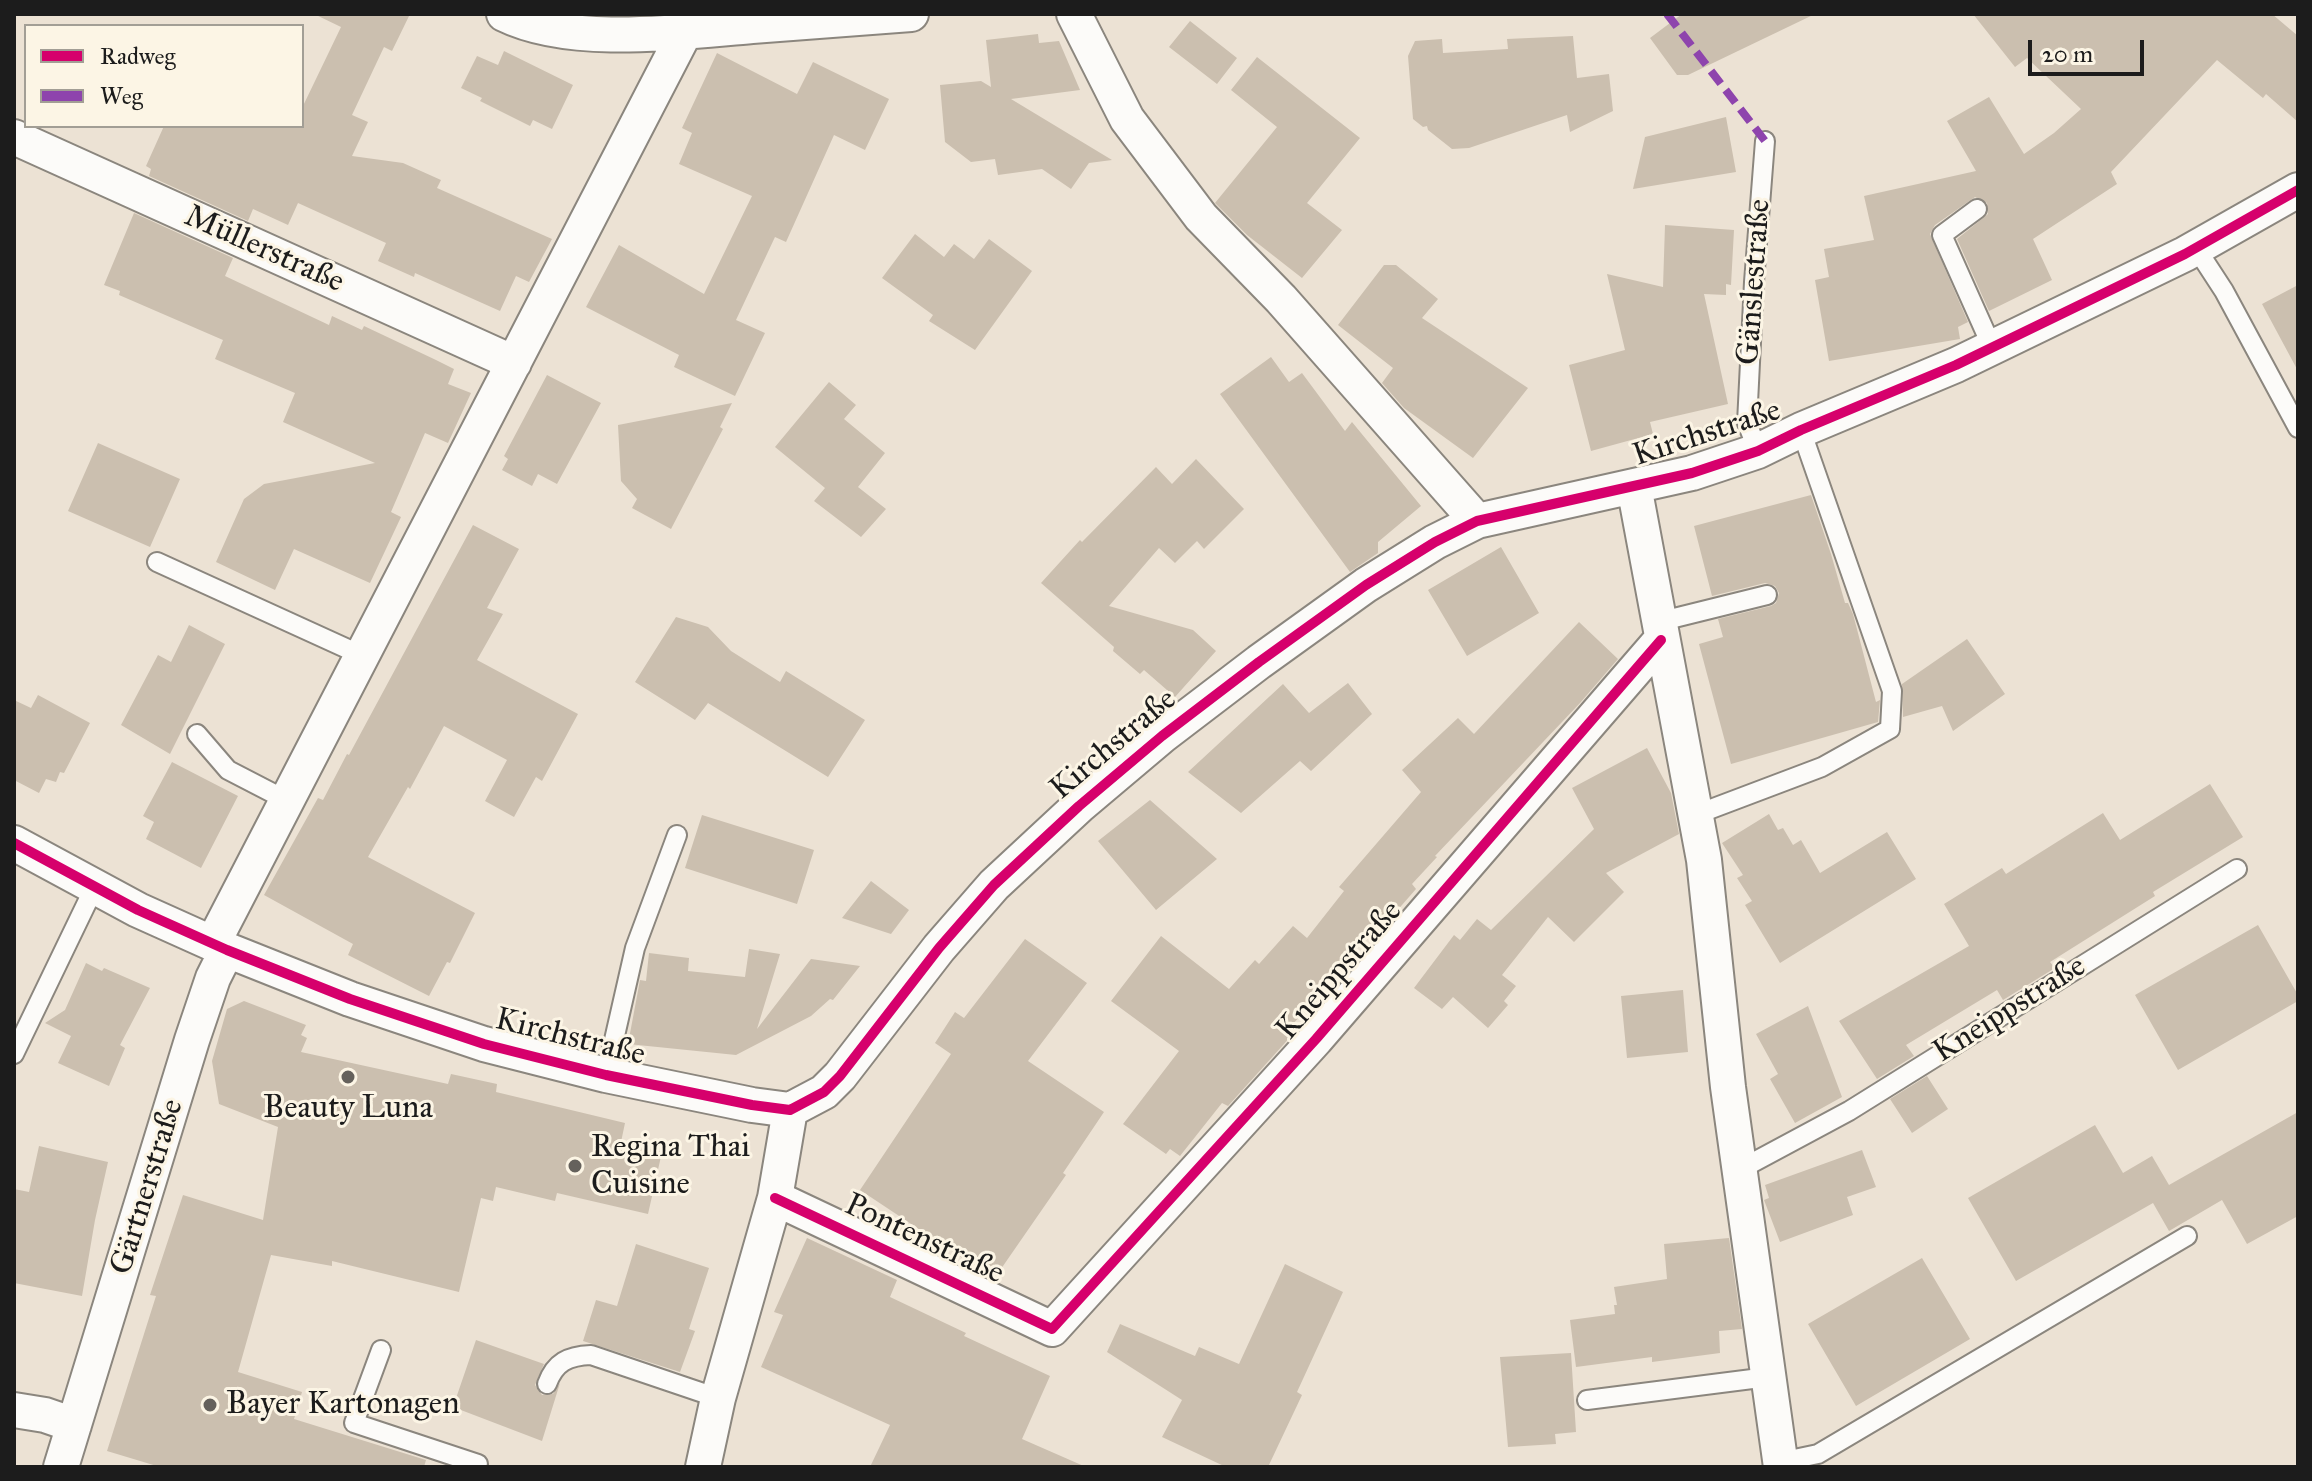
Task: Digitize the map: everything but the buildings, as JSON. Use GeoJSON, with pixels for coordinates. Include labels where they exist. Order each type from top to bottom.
{"type":"FeatureCollection","features":[{"type":"Feature","properties":{"kind":"street"},"geometry":{"type":"LineString","coordinates":[[504,14],[564,22],[592,34],[685,32],[738,21],[911,14]]}},
{"type":"Feature","properties":{"kind":"street"},"geometry":{"type":"LineString","coordinates":[[1074,14],[1127,119],[1201,217],[1281,299],[1477,521]]}},
{"type":"Feature","properties":{"kind":"street"},"geometry":{"type":"LineString","coordinates":[[220,947],[286,800],[685,32]]}},
{"type":"Feature","properties":{"kind":"street","name":"Müllerstraße"},"geometry":{"type":"LineString","coordinates":[[14,137],[514,363]]}},
{"type":"Feature","properties":{"kind":"street","name":"Kirchstraße"},"geometry":{"type":"LineString","coordinates":[[14,843],[138,910],[220,947],[413,1021],[549,1062],[752,1105],[790,1110],[824,1092],[840,1076],[930,959],[994,885],[1079,806],[1162,736],[1354,593],[1435,542],[1477,521],[1692,473],[1752,437],[1801,430],[1992,347],[2196,248],[2298,190]]}},
{"type":"Feature","properties":{"kind":"street"},"geometry":{"type":"LineString","coordinates":[[1634,486],[1704,860],[1739,1170],[1780,1464]]}},
{"type":"Feature","properties":{"kind":"street","name":"Kneippstraße"},"geometry":{"type":"LineString","coordinates":[[1052,1329],[1316,1039],[1660,631]]}},
{"type":"Feature","properties":{"kind":"street","name":"Gärtnerstraße"},"geometry":{"type":"LineString","coordinates":[[61,1467],[220,947]]}},
{"type":"Feature","properties":{"kind":"street"},"geometry":{"type":"LineString","coordinates":[[703,1467],[718,1398],[775,1198],[790,1110]]}},
{"type":"Feature","properties":{"kind":"street","name":"Pontenstraße"},"geometry":{"type":"LineString","coordinates":[[775,1198],[1052,1329]]}},
{"type":"Feature","properties":{"kind":"street"},"geometry":{"type":"LineString","coordinates":[[14,1410],[45,1415],[74,1425]]}},
{"type":"Feature","properties":{"kind":"lane","name":"Gänslestraße"},"geometry":{"type":"LineString","coordinates":[[1752,437],[1754,282],[1765,141]]}},
{"type":"Feature","properties":{"kind":"lane"},"geometry":{"type":"LineString","coordinates":[[1977,209],[1942,235],[1992,347]]}},
{"type":"Feature","properties":{"kind":"lane"},"geometry":{"type":"LineString","coordinates":[[2196,248],[2224,291],[2298,428]]}},
{"type":"Feature","properties":{"kind":"lane","name":"Kirchstraße"},"geometry":{"type":"LineString","coordinates":[[1695,815],[1822,767],[1890,729],[1892,691],[1801,430]]}},
{"type":"Feature","properties":{"kind":"lane"},"geometry":{"type":"LineString","coordinates":[[157,562],[361,655]]}},
{"type":"Feature","properties":{"kind":"lane"},"geometry":{"type":"LineString","coordinates":[[1660,631],[1767,595]]}},
{"type":"Feature","properties":{"kind":"lane"},"geometry":{"type":"LineString","coordinates":[[197,734],[228,770],[286,800]]}},
{"type":"Feature","properties":{"kind":"lane"},"geometry":{"type":"LineString","coordinates":[[606,1075],[635,948],[677,835]]}},
{"type":"Feature","properties":{"kind":"lane","name":"Kneippstraße"},"geometry":{"type":"LineString","coordinates":[[1739,1170],[1849,1111],[2237,869]]}},
{"type":"Feature","properties":{"kind":"lane"},"geometry":{"type":"LineString","coordinates":[[14,1054],[95,886]]}},
{"type":"Feature","properties":{"kind":"lane"},"geometry":{"type":"LineString","coordinates":[[1780,1464],[1818,1454],[2187,1236]]}},
{"type":"Feature","properties":{"kind":"lane"},"geometry":{"type":"LineString","coordinates":[[381,1350],[354,1423],[478,1464],[477,1467]]}},
{"type":"Feature","properties":{"kind":"lane"},"geometry":{"type":"LineString","coordinates":[[547,1384],[553,1369],[571,1356],[591,1355],[718,1398]]}},
{"type":"Feature","properties":{"kind":"lane"},"geometry":{"type":"LineString","coordinates":[[1587,1400],[1768,1377]]}},
{"type":"Feature","properties":{"kind":"marked path"},"geometry":{"type":"LineString","coordinates":[[1667,14],[1765,141]]}},
{"type":"Feature","properties":{"kind":"cycle path"},"geometry":{"type":"LineString","coordinates":[[14,843],[138,910],[227,950],[350,999],[484,1044],[606,1075],[790,1110],[824,1092],[840,1076],[939,948],[994,885],[1079,806],[1162,736],[1259,662],[1366,585],[1435,542],[1477,521],[1692,473],[1758,451],[1956,365],[2185,254],[2298,190]]}},
{"type":"Feature","properties":{"kind":"cycle path"},"geometry":{"type":"LineString","coordinates":[[775,1198],[1052,1329],[1316,1039],[1661,640]]}},
{"type":"Feature","properties":{"kind":"place","name":"Beauty Luna"},"geometry":{"type":"Point","coordinates":[348,1077]}},
{"type":"Feature","properties":{"kind":"place","name":"Regina Thai Cuisine"},"geometry":{"type":"Point","coordinates":[575,1166]}},
{"type":"Feature","properties":{"kind":"place","name":"Bayer Kartonagen"},"geometry":{"type":"Point","coordinates":[210,1405]}}]}
